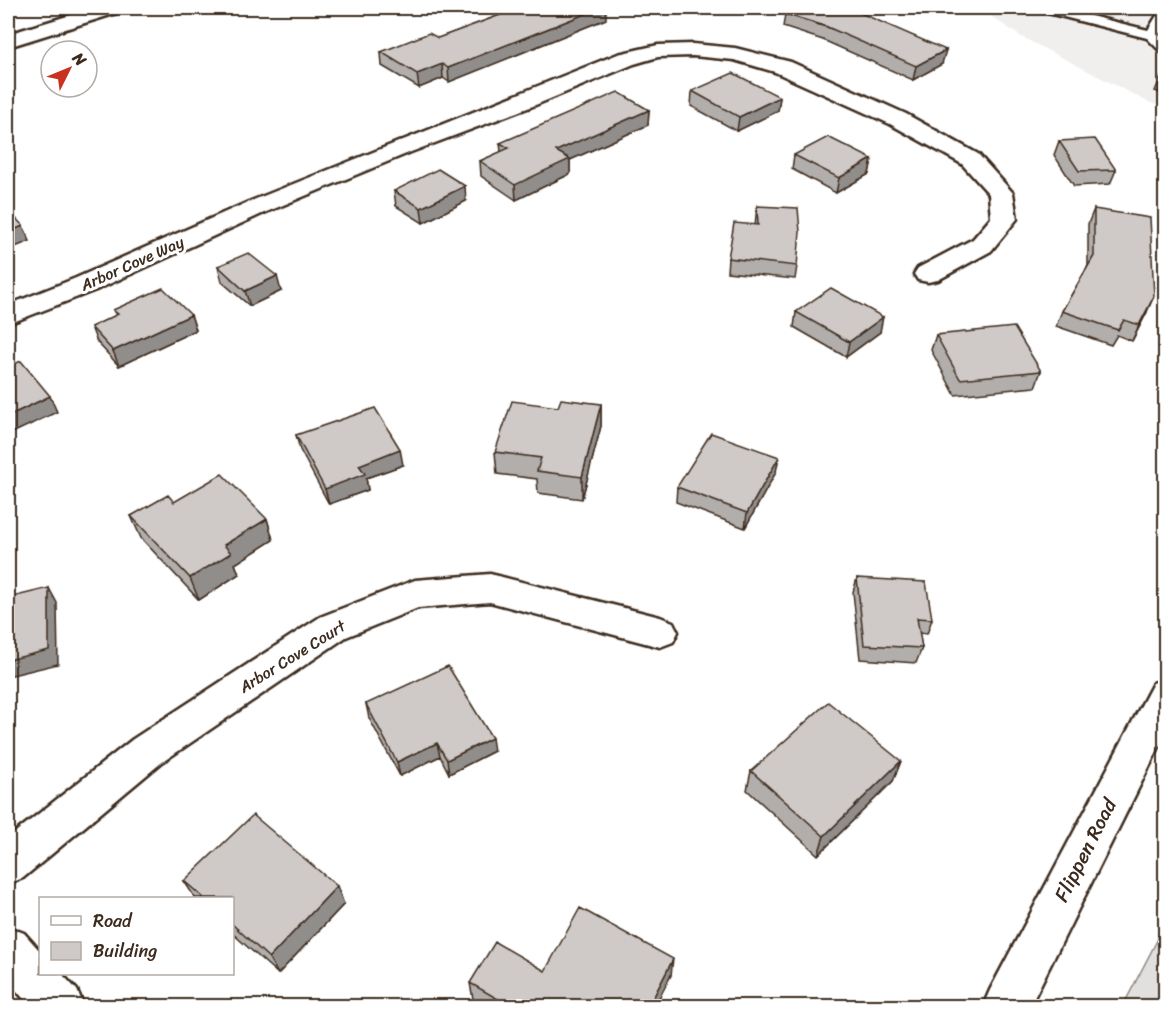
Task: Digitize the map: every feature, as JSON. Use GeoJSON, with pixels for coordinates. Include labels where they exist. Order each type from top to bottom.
{"type":"FeatureCollection","features":[{"type":"Feature","properties":{"kind":"street"},"geometry":{"type":"LineString","coordinates":[[8,41],[113,8]]}},
{"type":"Feature","properties":{"kind":"street","name":"Arbor Cove Way"},"geometry":{"type":"LineString","coordinates":[[8,315],[86,284],[255,208],[626,58],[658,51],[693,50],[735,54],[783,68],[898,120],[970,159],[1001,193],[1004,219],[982,245],[928,274]]}},
{"type":"Feature","properties":{"kind":"street","name":"Arbor Cove Court"},"geometry":{"type":"LineString","coordinates":[[8,864],[147,751],[323,633],[415,594],[489,588],[660,632]]}},
{"type":"Feature","properties":{"kind":"street","name":"Flippen Road"},"geometry":{"type":"LineString","coordinates":[[1006,1006],[1166,694]]}},
{"type":"Feature","properties":{"kind":"street"},"geometry":{"type":"LineString","coordinates":[[8,949],[61,1006]]}},
{"type":"Feature","properties":{"kind":"lane"},"geometry":{"type":"LineString","coordinates":[[1045,8],[1158,30]]}},
{"type":"Feature","properties":{"kind":"lane"},"geometry":{"type":"LineString","coordinates":[[1166,12],[1158,30],[1166,49]]}},
{"type":"Feature","properties":{"kind":"shaded area"},"geometry":{"type":"Polygon","coordinates":[[[979,8],[1165,8],[1165,108],[1148,102],[1020,36],[979,8]]]}},
{"type":"Feature","properties":{"kind":"shaded area"},"geometry":{"type":"Polygon","coordinates":[[[1165,925],[1165,1006],[1123,1006],[1165,925]]]}},
{"type":"Feature","properties":{"kind":"building"},"geometry":{"type":"Polygon","coordinates":[[[520,8],[600,8],[448,68],[442,64],[417,74],[381,52],[429,33],[438,38],[503,14],[500,12],[520,8]]]}},
{"type":"Feature","properties":{"kind":"building"},"geometry":{"type":"Polygon","coordinates":[[[793,8],[849,8],[946,50],[916,66],[825,26],[785,14],[793,8]]]}},
{"type":"Feature","properties":{"kind":"building"},"geometry":{"type":"Polygon","coordinates":[[[733,73],[780,97],[739,117],[692,91],[733,73]]]}},
{"type":"Feature","properties":{"kind":"building"},"geometry":{"type":"Polygon","coordinates":[[[618,92],[649,110],[556,151],[570,159],[515,185],[480,161],[509,148],[500,143],[618,92]]]}},
{"type":"Feature","properties":{"kind":"building"},"geometry":{"type":"Polygon","coordinates":[[[828,137],[872,159],[839,178],[794,155],[828,137]]]}},
{"type":"Feature","properties":{"kind":"building"},"geometry":{"type":"Polygon","coordinates":[[[1095,139],[1116,170],[1079,171],[1059,141],[1095,139]]]}},
{"type":"Feature","properties":{"kind":"building"},"geometry":{"type":"Polygon","coordinates":[[[438,169],[465,186],[421,208],[394,191],[438,169]]]}},
{"type":"Feature","properties":{"kind":"building"},"geometry":{"type":"Polygon","coordinates":[[[757,206],[798,208],[800,232],[797,266],[728,258],[734,223],[758,225],[757,206]]]}},
{"type":"Feature","properties":{"kind":"building"},"geometry":{"type":"Polygon","coordinates":[[[1094,209],[1150,218],[1154,296],[1139,325],[1124,320],[1118,330],[1062,311],[1094,256],[1094,209]]]}},
{"type":"Feature","properties":{"kind":"building"},"geometry":{"type":"Polygon","coordinates":[[[8,210],[23,226],[8,232],[8,210]]]}},
{"type":"Feature","properties":{"kind":"building"},"geometry":{"type":"Polygon","coordinates":[[[248,253],[277,276],[245,291],[218,266],[248,253]]]}},
{"type":"Feature","properties":{"kind":"building"},"geometry":{"type":"Polygon","coordinates":[[[163,288],[191,315],[113,351],[91,327],[118,314],[113,310],[163,288]]]}},
{"type":"Feature","properties":{"kind":"building"},"geometry":{"type":"Polygon","coordinates":[[[831,288],[883,317],[849,342],[796,312],[831,288]]]}},
{"type":"Feature","properties":{"kind":"building"},"geometry":{"type":"Polygon","coordinates":[[[1014,327],[1041,371],[960,379],[936,335],[1014,327]]]}},
{"type":"Feature","properties":{"kind":"building"},"geometry":{"type":"Polygon","coordinates":[[[21,361],[50,396],[8,416],[8,367],[21,361]]]}},
{"type":"Feature","properties":{"kind":"building"},"geometry":{"type":"Polygon","coordinates":[[[561,399],[601,404],[582,477],[537,471],[541,458],[495,452],[512,401],[558,407],[561,399]]]}},
{"type":"Feature","properties":{"kind":"building"},"geometry":{"type":"Polygon","coordinates":[[[375,408],[400,449],[359,465],[365,474],[325,489],[296,435],[375,408]]]}},
{"type":"Feature","properties":{"kind":"building"},"geometry":{"type":"Polygon","coordinates":[[[711,433],[779,457],[747,513],[677,487],[711,433]]]}},
{"type":"Feature","properties":{"kind":"building"},"geometry":{"type":"Polygon","coordinates":[[[222,474],[267,519],[224,545],[231,553],[190,578],[131,516],[168,495],[174,502],[222,474]]]}},
{"type":"Feature","properties":{"kind":"building"},"geometry":{"type":"Polygon","coordinates":[[[857,578],[926,582],[932,619],[917,618],[922,648],[864,645],[857,578]]]}},
{"type":"Feature","properties":{"kind":"building"},"geometry":{"type":"Polygon","coordinates":[[[49,588],[49,650],[8,660],[8,598],[49,588]]]}},
{"type":"Feature","properties":{"kind":"building"},"geometry":{"type":"Polygon","coordinates":[[[448,666],[492,738],[447,760],[437,743],[397,762],[366,704],[448,666]]]}},
{"type":"Feature","properties":{"kind":"building"},"geometry":{"type":"Polygon","coordinates":[[[828,702],[901,761],[824,836],[751,771],[828,702]]]}},
{"type":"Feature","properties":{"kind":"building"},"geometry":{"type":"Polygon","coordinates":[[[253,815],[337,886],[269,958],[234,926],[234,897],[203,897],[184,881],[253,815]]]}},
{"type":"Feature","properties":{"kind":"building"},"geometry":{"type":"Polygon","coordinates":[[[580,908],[673,959],[649,1006],[510,1006],[470,983],[495,942],[545,971],[580,908]]]}}]}
